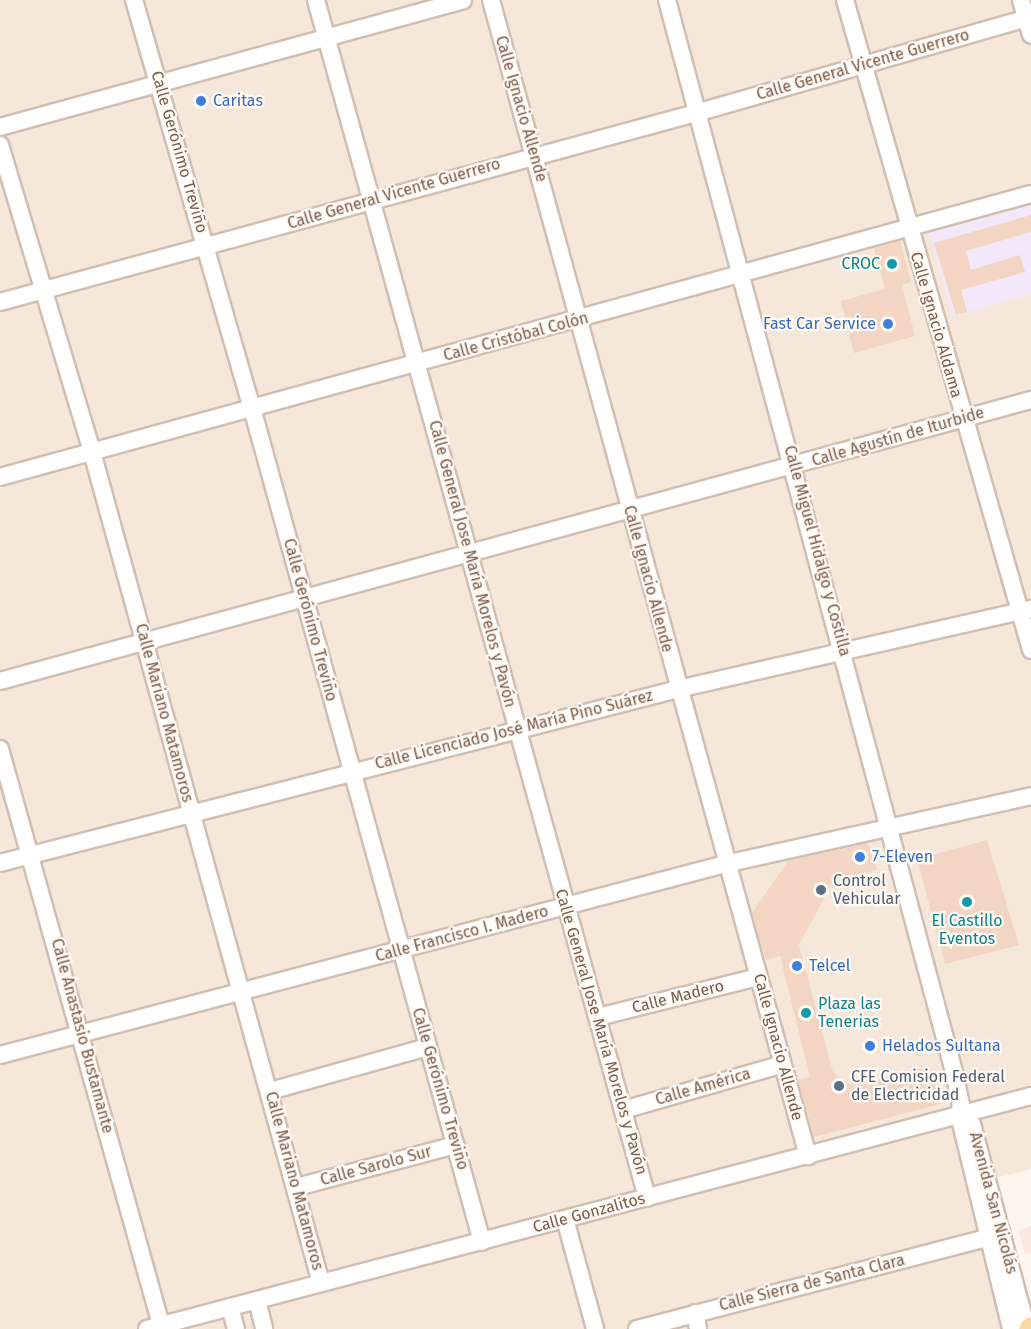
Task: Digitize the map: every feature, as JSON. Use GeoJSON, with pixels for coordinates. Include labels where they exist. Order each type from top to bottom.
{"type":"FeatureCollection","features":[{"type":"Feature","properties":{"kind":"street","name":"Calle Gerónimo Treviño"},"geometry":{"type":"LineString","coordinates":[[134,0],[252,408],[350,771],[482,1242]]}},
{"type":"Feature","properties":{"kind":"street","name":"Calle General Jose María Morelos y Pavón"},"geometry":{"type":"LineString","coordinates":[[316,0],[647,1197]]}},
{"type":"Feature","properties":{"kind":"street"},"geometry":{"type":"LineString","coordinates":[[0,127],[160,85],[463,0]]}},
{"type":"Feature","properties":{"kind":"street","name":"Calle Ignacio Allende"},"geometry":{"type":"LineString","coordinates":[[491,0],[725,864],[759,977],[808,1156]]}},
{"type":"Feature","properties":{"kind":"street","name":"Calle Miguel Hidalgo y Costilla"},"geometry":{"type":"LineString","coordinates":[[667,0],[844,651],[963,1111]]}},
{"type":"Feature","properties":{"kind":"street","name":"Calle Ignacio Aldama"},"geometry":{"type":"LineString","coordinates":[[844,0],[963,419],[1026,610],[1031,650]]}},
{"type":"Feature","properties":{"kind":"street"},"geometry":{"type":"LineString","coordinates":[[1021,0],[1029,23]]}},
{"type":"Feature","properties":{"kind":"street","name":"Calle General Vicente Guerrero"},"geometry":{"type":"LineString","coordinates":[[0,302],[534,155],[1029,23]]}},
{"type":"Feature","properties":{"kind":"street","name":"Calle Mariano Matamoros"},"geometry":{"type":"LineString","coordinates":[[0,145],[92,452],[297,1187],[321,1283]]}},
{"type":"Feature","properties":{"kind":"street","name":"Calle Cristóbal Colón"},"geometry":{"type":"LineString","coordinates":[[0,477],[743,275],[1031,194]]}},
{"type":"Feature","properties":{"kind":"street","name":"Calle Agustín de Iturbide"},"geometry":{"type":"LineString","coordinates":[[0,681],[629,507],[794,466],[1031,400]]}},
{"type":"Feature","properties":{"kind":"street","name":"Calle Licenciado José María Pino Suárez"},"geometry":{"type":"LineString","coordinates":[[0,863],[350,771],[678,689],[1026,610]]}},
{"type":"Feature","properties":{"kind":"street","name":"Calle Anastasio Bustamante"},"geometry":{"type":"LineString","coordinates":[[0,749],[82,1034],[154,1327]]}},
{"type":"Feature","properties":{"kind":"street","name":"Calle Francisco I. Madero"},"geometry":{"type":"LineString","coordinates":[[0,1055],[725,864],[891,830],[1031,796]]}},
{"type":"Feature","properties":{"kind":"street","name":"Calle Madero"},"geometry":{"type":"LineString","coordinates":[[598,1017],[759,977]]}},
{"type":"Feature","properties":{"kind":"street"},"geometry":{"type":"LineString","coordinates":[[270,1090],[428,1047]]}},
{"type":"Feature","properties":{"kind":"street","name":"Calle América"},"geometry":{"type":"LineString","coordinates":[[623,1110],[783,1064]]}},
{"type":"Feature","properties":{"kind":"street","name":"Calle Gonzalitos"},"geometry":{"type":"LineString","coordinates":[[154,1327],[808,1156],[963,1111],[1031,1096]]}},
{"type":"Feature","properties":{"kind":"street","name":"Avenida San Nicolás"},"geometry":{"type":"LineString","coordinates":[[963,1111],[994,1236],[1011,1329]]}},
{"type":"Feature","properties":{"kind":"street","name":"Calle Sarolo Sur"},"geometry":{"type":"LineString","coordinates":[[297,1187],[456,1145]]}},
{"type":"Feature","properties":{"kind":"street"},"geometry":{"type":"LineString","coordinates":[[566,1219],[595,1329]]}},
{"type":"Feature","properties":{"kind":"street","name":"Avenida San Nicolás"},"geometry":{"type":"LineString","coordinates":[[994,1236],[1029,1328]]}},
{"type":"Feature","properties":{"kind":"street","name":"Calle Sierra de Santa Clara"},"geometry":{"type":"LineString","coordinates":[[637,1329],[697,1321],[994,1236]]}},
{"type":"Feature","properties":{"kind":"street"},"geometry":{"type":"LineString","coordinates":[[257,1300],[264,1329]]}},
{"type":"Feature","properties":{"kind":"street"},"geometry":{"type":"LineString","coordinates":[[230,1307],[236,1329]]}},
{"type":"Feature","properties":{"kind":"shaded area"},"geometry":{"type":"Polygon","coordinates":[[[0,0],[1031,0],[1031,1169],[969,1185],[1003,1329],[0,1329],[0,0]]]}},
{"type":"Feature","properties":{"kind":"shaded area"},"geometry":{"type":"Polygon","coordinates":[[[1031,204],[1031,294],[953,316],[929,233],[1031,204]]]}},
{"type":"Feature","properties":{"kind":"shaded area"},"geometry":{"type":"Polygon","coordinates":[[[1031,1226],[1031,1253],[1025,1255],[1019,1230],[1031,1226]]]}},
{"type":"Feature","properties":{"kind":"building"},"geometry":{"type":"Polygon","coordinates":[[[1031,215],[1031,232],[966,251],[971,270],[1020,255],[1025,272],[961,290],[967,312],[956,315],[934,243],[1031,215]]]}},
{"type":"Feature","properties":{"kind":"building"},"geometry":{"type":"Polygon","coordinates":[[[900,241],[911,282],[902,285],[915,336],[854,353],[841,301],[885,289],[874,248],[900,241]]]}},
{"type":"Feature","properties":{"kind":"building","name":"El Castillo Eventos"},"geometry":{"type":"Polygon","coordinates":[[[987,840],[1019,945],[945,964],[917,859],[987,840]]]}},
{"type":"Feature","properties":{"kind":"building","name":"Plaza las Tenerias"},"geometry":{"type":"Polygon","coordinates":[[[868,843],[877,870],[834,880],[799,945],[833,1072],[851,1085],[929,1067],[941,1104],[814,1137],[798,1080],[810,1077],[780,956],[766,960],[752,913],[788,861],[868,843]]]}},
{"type":"Feature","properties":{"kind":"place","name":"Caritas"},"geometry":{"type":"Point","coordinates":[201,101]}},
{"type":"Feature","properties":{"kind":"place","name":"CROC"},"geometry":{"type":"Point","coordinates":[892,264]}},
{"type":"Feature","properties":{"kind":"place","name":"Fast Car Service"},"geometry":{"type":"Point","coordinates":[888,324]}},
{"type":"Feature","properties":{"kind":"place","name":"7-Eleven"},"geometry":{"type":"Point","coordinates":[860,857]}},
{"type":"Feature","properties":{"kind":"place","name":"Control Vehicular"},"geometry":{"type":"Point","coordinates":[821,890]}},
{"type":"Feature","properties":{"kind":"place","name":"El Castillo Eventos"},"geometry":{"type":"Point","coordinates":[967,902]}},
{"type":"Feature","properties":{"kind":"place","name":"Telcel"},"geometry":{"type":"Point","coordinates":[797,966]}},
{"type":"Feature","properties":{"kind":"place","name":"Plaza las Tenerias"},"geometry":{"type":"Point","coordinates":[806,1013]}},
{"type":"Feature","properties":{"kind":"place","name":"Helados Sultana"},"geometry":{"type":"Point","coordinates":[870,1046]}},
{"type":"Feature","properties":{"kind":"place","name":"CFE Comision Federal de Electricidad"},"geometry":{"type":"Point","coordinates":[839,1086]}}]}
